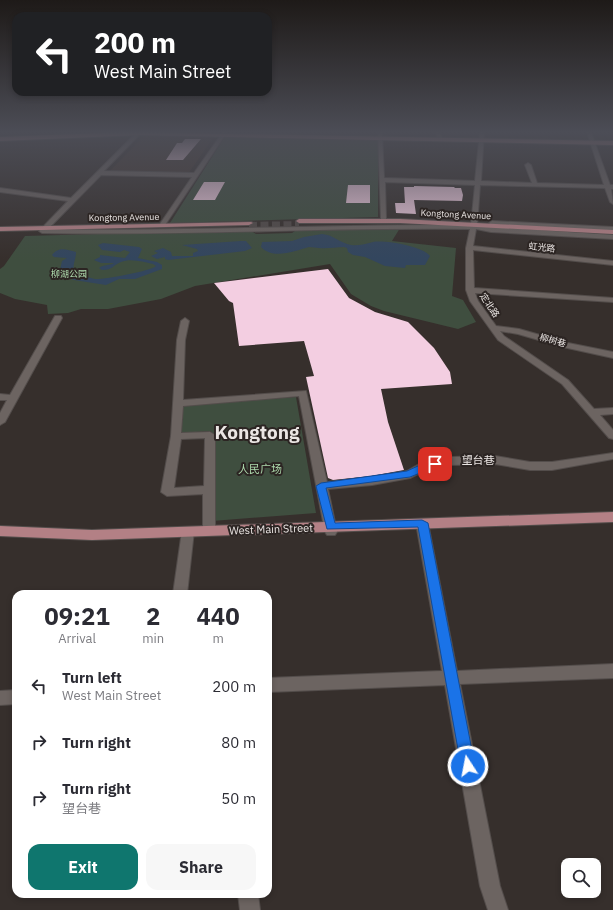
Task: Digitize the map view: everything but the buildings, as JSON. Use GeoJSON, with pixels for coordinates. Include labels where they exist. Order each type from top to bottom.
{"type":"FeatureCollection","features":[{"type":"Feature","properties":{"kind":"main road","name":"Kongtong Avenue"},"geometry":{"type":"LineString","coordinates":[[299,223],[474,226],[613,235]]}},
{"type":"Feature","properties":{"kind":"main road","name":"Kongtong Avenue"},"geometry":{"type":"LineString","coordinates":[[0,232],[249,224]]}},
{"type":"Feature","properties":{"kind":"main road","name":"Kongtong Avenue"},"geometry":{"type":"LineString","coordinates":[[0,229],[44,230]]}},
{"type":"Feature","properties":{"kind":"main road","name":"West Main Street"},"geometry":{"type":"LineString","coordinates":[[0,531],[92,535],[188,534],[423,526],[613,517]]}},
{"type":"Feature","properties":{"kind":"main road","name":"West Main Street"},"geometry":{"type":"LineString","coordinates":[[423,526],[613,524]]}},
{"type":"Feature","properties":{"kind":"main road","name":"West Main Street"},"geometry":{"type":"LineString","coordinates":[[0,536],[91,540],[188,534],[209,531],[331,529]]}},
{"type":"Feature","properties":{"kind":"street"},"geometry":{"type":"LineString","coordinates":[[44,230],[98,174]]}},
{"type":"Feature","properties":{"kind":"street"},"geometry":{"type":"LineString","coordinates":[[170,174],[196,175]]}},
{"type":"Feature","properties":{"kind":"street"},"geometry":{"type":"LineString","coordinates":[[382,174],[383,219]]}},
{"type":"Feature","properties":{"kind":"street","name":"定北路"},"geometry":{"type":"LineString","coordinates":[[477,174],[474,226],[469,248],[470,290],[474,302],[501,338],[565,382],[613,436]]}},
{"type":"Feature","properties":{"kind":"street"},"geometry":{"type":"LineString","coordinates":[[531,174],[535,184]]}},
{"type":"Feature","properties":{"kind":"street"},"geometry":{"type":"LineString","coordinates":[[602,174],[613,202]]}},
{"type":"Feature","properties":{"kind":"street"},"geometry":{"type":"LineString","coordinates":[[163,224],[196,175]]}},
{"type":"Feature","properties":{"kind":"street"},"geometry":{"type":"LineString","coordinates":[[382,180],[613,187]]}},
{"type":"Feature","properties":{"kind":"street"},"geometry":{"type":"LineString","coordinates":[[0,190],[73,200]]}},
{"type":"Feature","properties":{"kind":"street"},"geometry":{"type":"LineString","coordinates":[[44,230],[68,226],[383,219],[474,226]]}},
{"type":"Feature","properties":{"kind":"street"},"geometry":{"type":"LineString","coordinates":[[44,230],[98,232],[356,226],[474,226],[492,223],[613,229]]}},
{"type":"Feature","properties":{"kind":"street","name":"虹光路"},"geometry":{"type":"LineString","coordinates":[[469,248],[613,263]]}},
{"type":"Feature","properties":{"kind":"street"},"geometry":{"type":"LineString","coordinates":[[470,290],[613,300]]}},
{"type":"Feature","properties":{"kind":"street"},"geometry":{"type":"LineString","coordinates":[[0,422],[58,318]]}},
{"type":"Feature","properties":{"kind":"street"},"geometry":{"type":"LineString","coordinates":[[186,321],[181,340],[176,436],[167,492],[209,490]]}},
{"type":"Feature","properties":{"kind":"street","name":"柳树巷"},"geometry":{"type":"LineString","coordinates":[[494,328],[519,330],[559,343],[613,355]]}},
{"type":"Feature","properties":{"kind":"street"},"geometry":{"type":"LineString","coordinates":[[177,402],[303,393],[331,529]]}},
{"type":"Feature","properties":{"kind":"street"},"geometry":{"type":"LineString","coordinates":[[0,397],[14,398]]}},
{"type":"Feature","properties":{"kind":"street"},"geometry":{"type":"LineString","coordinates":[[593,412],[613,411]]}},
{"type":"Feature","properties":{"kind":"street"},"geometry":{"type":"LineString","coordinates":[[176,436],[210,435],[209,531]]}},
{"type":"Feature","properties":{"kind":"street","name":"望台巷"},"geometry":{"type":"LineString","coordinates":[[321,486],[372,481],[410,474],[423,467],[450,461],[495,460],[530,466],[552,466],[613,456]]}},
{"type":"Feature","properties":{"kind":"street"},"geometry":{"type":"LineString","coordinates":[[423,526],[490,886],[498,910]]}},
{"type":"Feature","properties":{"kind":"street"},"geometry":{"type":"LineString","coordinates":[[181,590],[188,534]]}},
{"type":"Feature","properties":{"kind":"street"},"geometry":{"type":"LineString","coordinates":[[272,685],[613,671]]}},
{"type":"Feature","properties":{"kind":"street"},"geometry":{"type":"LineString","coordinates":[[0,698],[12,697]]}},
{"type":"Feature","properties":{"kind":"street"},"geometry":{"type":"LineString","coordinates":[[248,898],[250,910]]}},
{"type":"Feature","properties":{"kind":"green space"},"geometry":{"type":"Polygon","coordinates":[[[201,174],[378,174],[378,217],[170,223],[201,174]]]}},
{"type":"Feature","properties":{"kind":"green space","name":"柳湖公园"},"geometry":{"type":"Polygon","coordinates":[[[400,228],[392,241],[456,248],[452,296],[463,300],[476,322],[458,329],[384,311],[371,306],[351,294],[330,264],[195,286],[161,299],[108,309],[81,309],[68,313],[48,314],[47,305],[15,299],[0,293],[0,269],[4,266],[25,236],[244,230],[251,231],[256,234],[292,233],[298,229],[400,228]]]}},
{"type":"Feature","properties":{"kind":"green space","name":"人民广场"},"geometry":{"type":"Polygon","coordinates":[[[296,397],[316,513],[212,521],[211,431],[181,433],[183,405],[296,397]]]}},
{"type":"Feature","properties":{"kind":"water"},"geometry":{"type":"Polygon","coordinates":[[[322,234],[351,245],[373,242],[403,244],[426,252],[430,256],[425,265],[406,265],[405,268],[385,266],[365,257],[353,255],[348,252],[347,248],[344,247],[309,247],[278,254],[266,251],[261,247],[262,242],[292,241],[322,234]]]}},
{"type":"Feature","properties":{"kind":"water"},"geometry":{"type":"Polygon","coordinates":[[[246,241],[252,248],[245,251],[168,260],[165,259],[165,257],[157,259],[151,256],[158,253],[154,251],[163,248],[171,252],[172,256],[193,256],[193,253],[198,251],[197,249],[182,245],[246,241]]]}},
{"type":"Feature","properties":{"kind":"water"},"geometry":{"type":"Polygon","coordinates":[[[103,243],[139,247],[142,249],[138,258],[157,262],[162,265],[162,269],[135,279],[119,279],[106,285],[74,280],[59,274],[62,261],[67,258],[54,257],[52,255],[57,250],[76,252],[73,267],[74,272],[95,279],[126,275],[156,266],[141,261],[129,260],[118,263],[111,268],[102,270],[99,268],[114,263],[101,263],[94,260],[100,257],[100,255],[125,258],[130,252],[124,250],[120,252],[102,250],[98,245],[103,243]]]}},
{"type":"Feature","properties":{"kind":"tunnel"},"geometry":{"type":"LineString","coordinates":[[249,226],[299,225]]}},
{"type":"Feature","properties":{"kind":"district","name":"Kongtong"},"geometry":{"type":"Point","coordinates":[257,432]}},
{"type":"Feature","properties":{"kind":"route"},"geometry":{"type":"LineString","coordinates":[[435,464],[423,467],[410,474],[372,481],[321,486],[331,527],[422,523],[468,766]]}}]}
